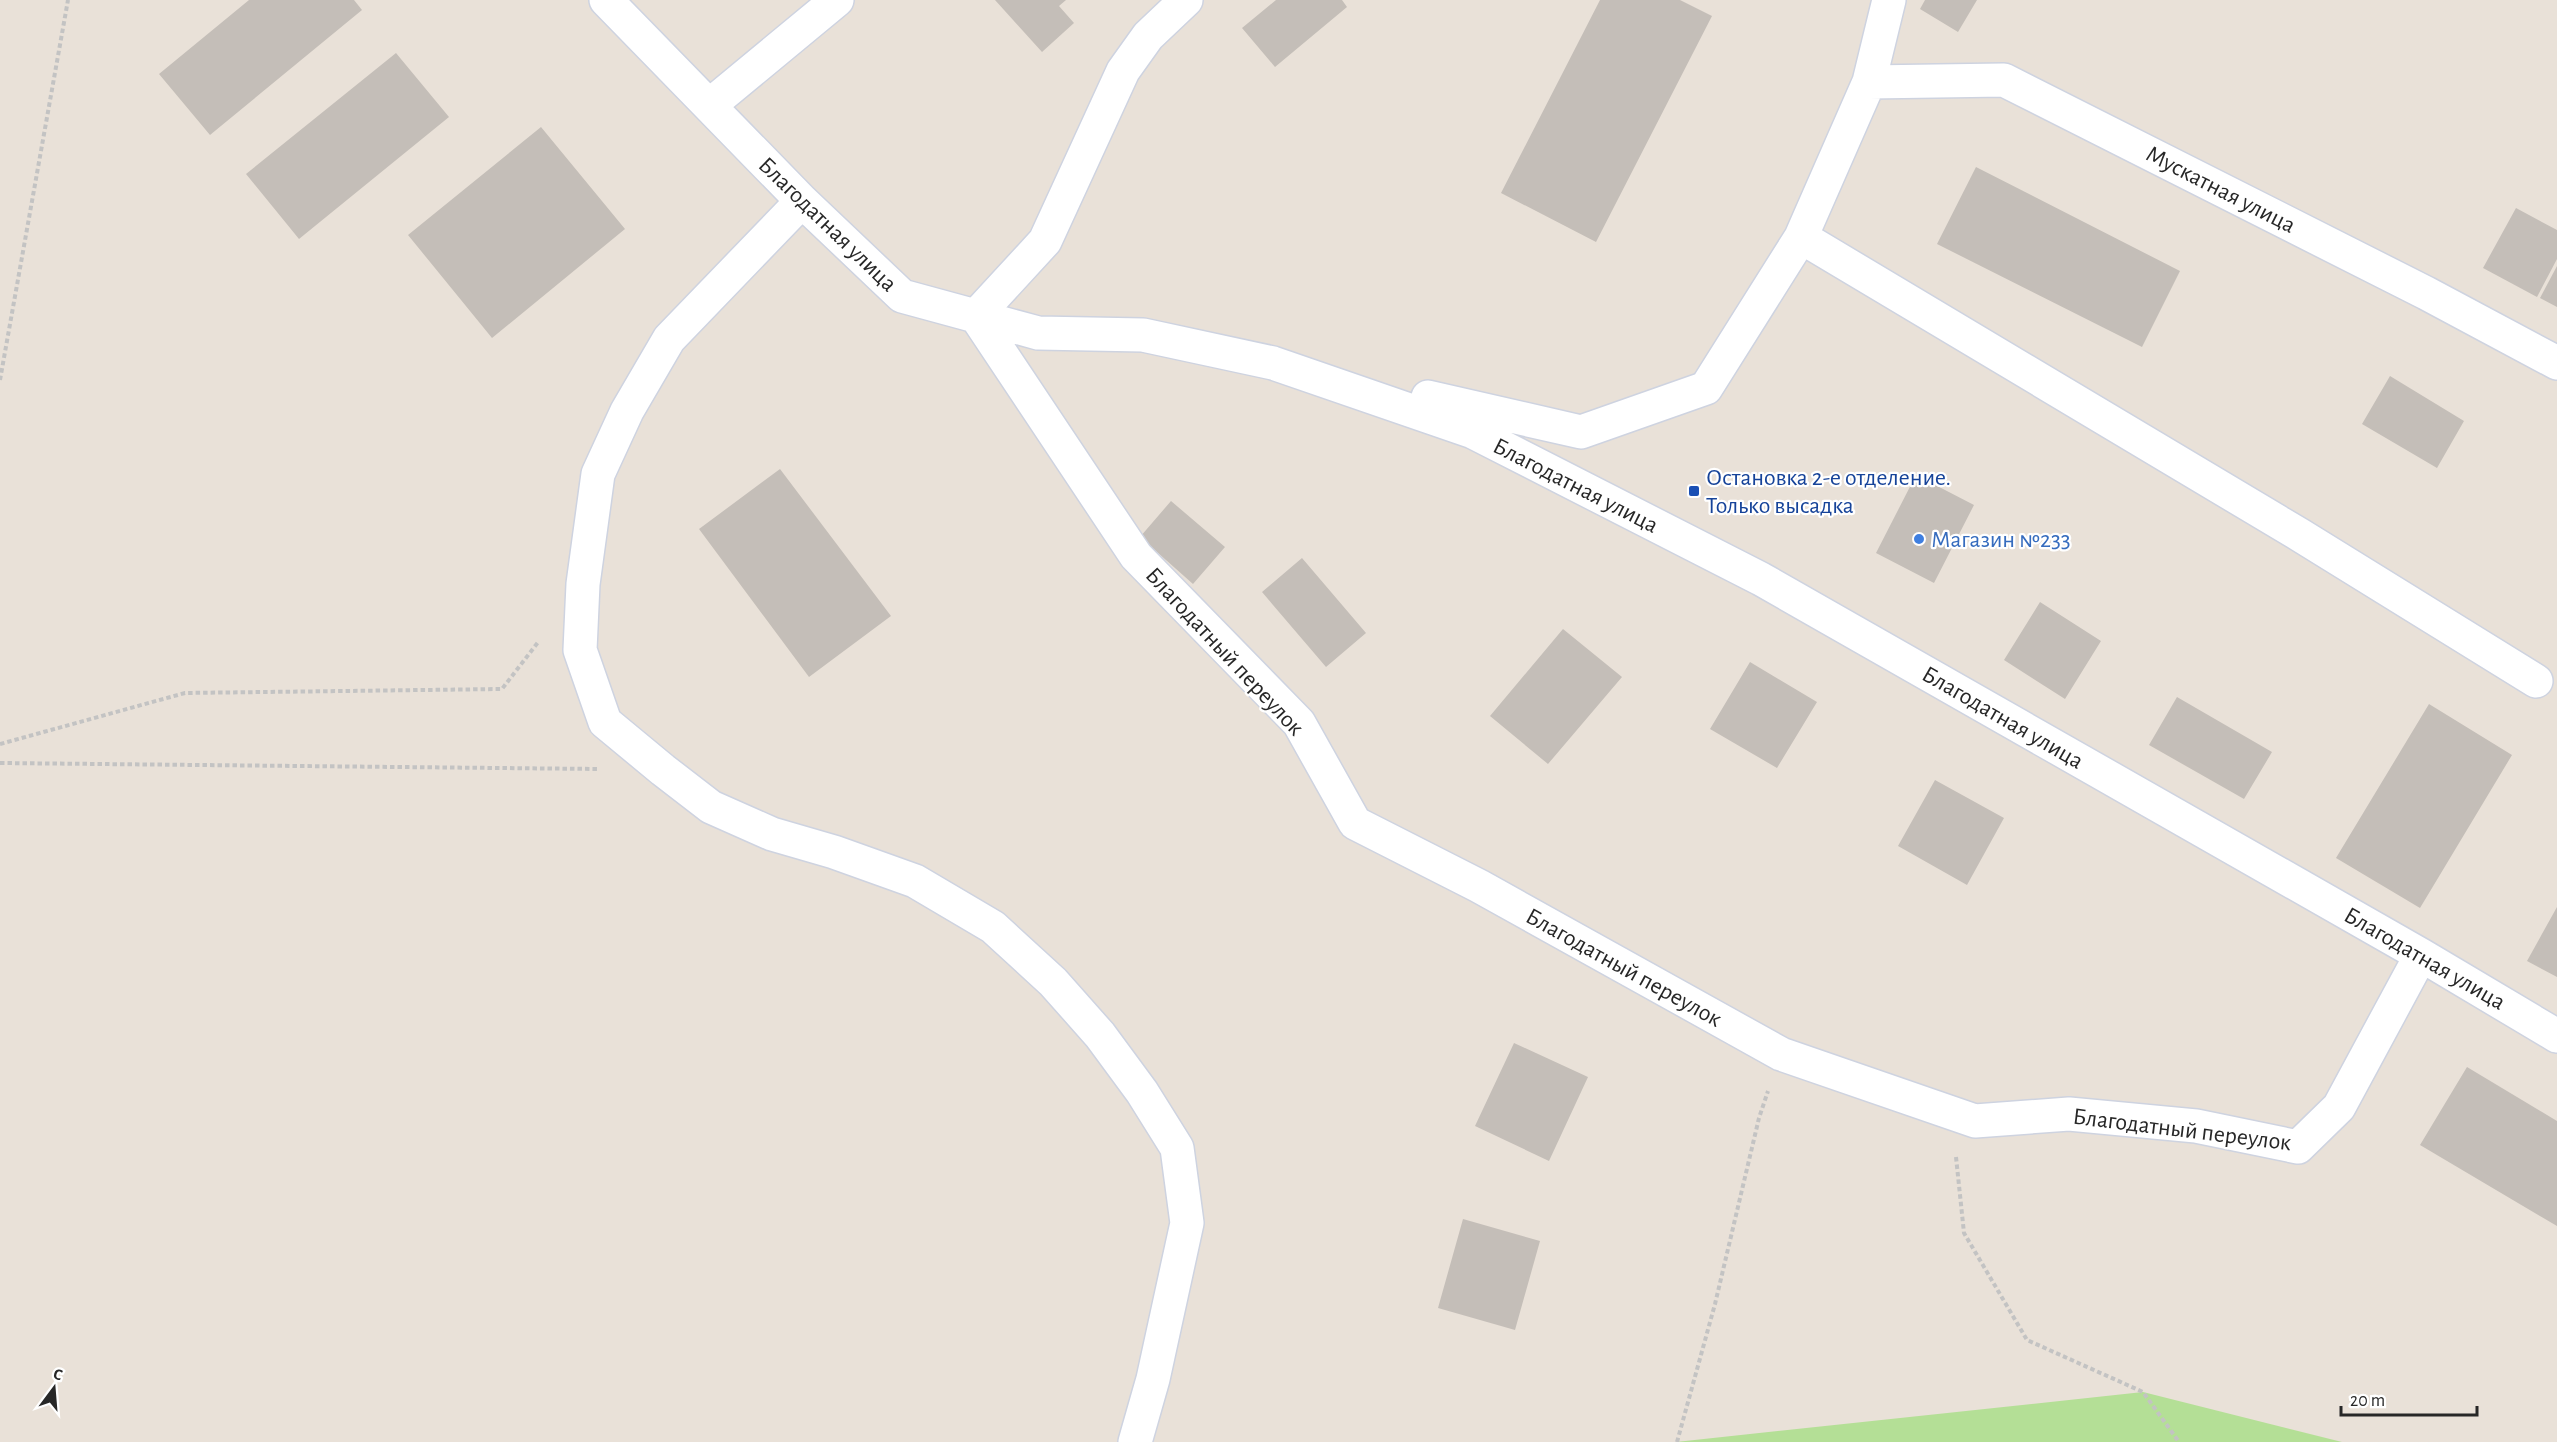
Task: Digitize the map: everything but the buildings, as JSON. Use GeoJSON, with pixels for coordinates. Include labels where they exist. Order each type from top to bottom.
{"type":"FeatureCollection","features":[{"type":"Feature","properties":{"kind":"street","name":"Благодатная улица"},"geometry":{"type":"LineString","coordinates":[[606,0],[802,201],[902,296],[1038,333],[1143,335],[1274,363],[1473,432],[1761,579],[2421,955],[2557,1035]]}},
{"type":"Feature","properties":{"kind":"street"},"geometry":{"type":"LineString","coordinates":[[710,105],[837,0]]}},
{"type":"Feature","properties":{"kind":"street"},"geometry":{"type":"LineString","coordinates":[[976,316],[1045,241],[1123,71],[1148,36],[1186,0]]}},
{"type":"Feature","properties":{"kind":"street"},"geometry":{"type":"LineString","coordinates":[[1274,363],[1581,432],[1706,388],[1801,237],[1869,82],[1886,3]]}},
{"type":"Feature","properties":{"kind":"street","name":"Мускатная улица"},"geometry":{"type":"LineString","coordinates":[[1869,82],[2004,80],[2426,293],[2557,363]]}},
{"type":"Feature","properties":{"kind":"street"},"geometry":{"type":"LineString","coordinates":[[802,201],[669,339],[627,411],[598,474],[584,584],[580,650],[605,722],[663,770],[711,807],[772,834],[834,852],[915,881],[993,927],[1053,982],[1100,1035],[1142,1092],[1177,1148],[1187,1223],[1153,1379],[1135,1442]]}},
{"type":"Feature","properties":{"kind":"street"},"geometry":{"type":"LineString","coordinates":[[1801,237],[2301,535],[2536,681]]}},
{"type":"Feature","properties":{"kind":"street","name":"Благодатный переулок"},"geometry":{"type":"LineString","coordinates":[[976,316],[1136,556],[1299,723],[1355,823],[1479,886],[1781,1054],[1975,1120],[2069,1114],[2196,1126],[2298,1147],[2339,1107],[2421,955]]}},
{"type":"Feature","properties":{"kind":"path"},"geometry":{"type":"LineString","coordinates":[[0,380],[68,0]]}},
{"type":"Feature","properties":{"kind":"path"},"geometry":{"type":"LineString","coordinates":[[0,744],[185,693],[502,688],[543,636]]}},
{"type":"Feature","properties":{"kind":"path"},"geometry":{"type":"LineString","coordinates":[[0,764],[663,770]]}},
{"type":"Feature","properties":{"kind":"path"},"geometry":{"type":"LineString","coordinates":[[1677,1442],[1715,1304],[1759,1118],[1781,1054]]}},
{"type":"Feature","properties":{"kind":"path"},"geometry":{"type":"LineString","coordinates":[[1951,1112],[1964,1233],[2027,1340],[2143,1392],[2179,1442]]}},
{"type":"Feature","properties":{"kind":"green space"},"geometry":{"type":"Polygon","coordinates":[[[2143,1392],[2342,1442],[1676,1442],[2143,1392]]]}},
{"type":"Feature","properties":{"kind":"place","name":"Остановка 2-е отделение. Только высадка"},"geometry":{"type":"Point","coordinates":[1694,491]}},
{"type":"Feature","properties":{"kind":"place","name":"Магазин №233"},"geometry":{"type":"Point","coordinates":[1919,539]}}]}
